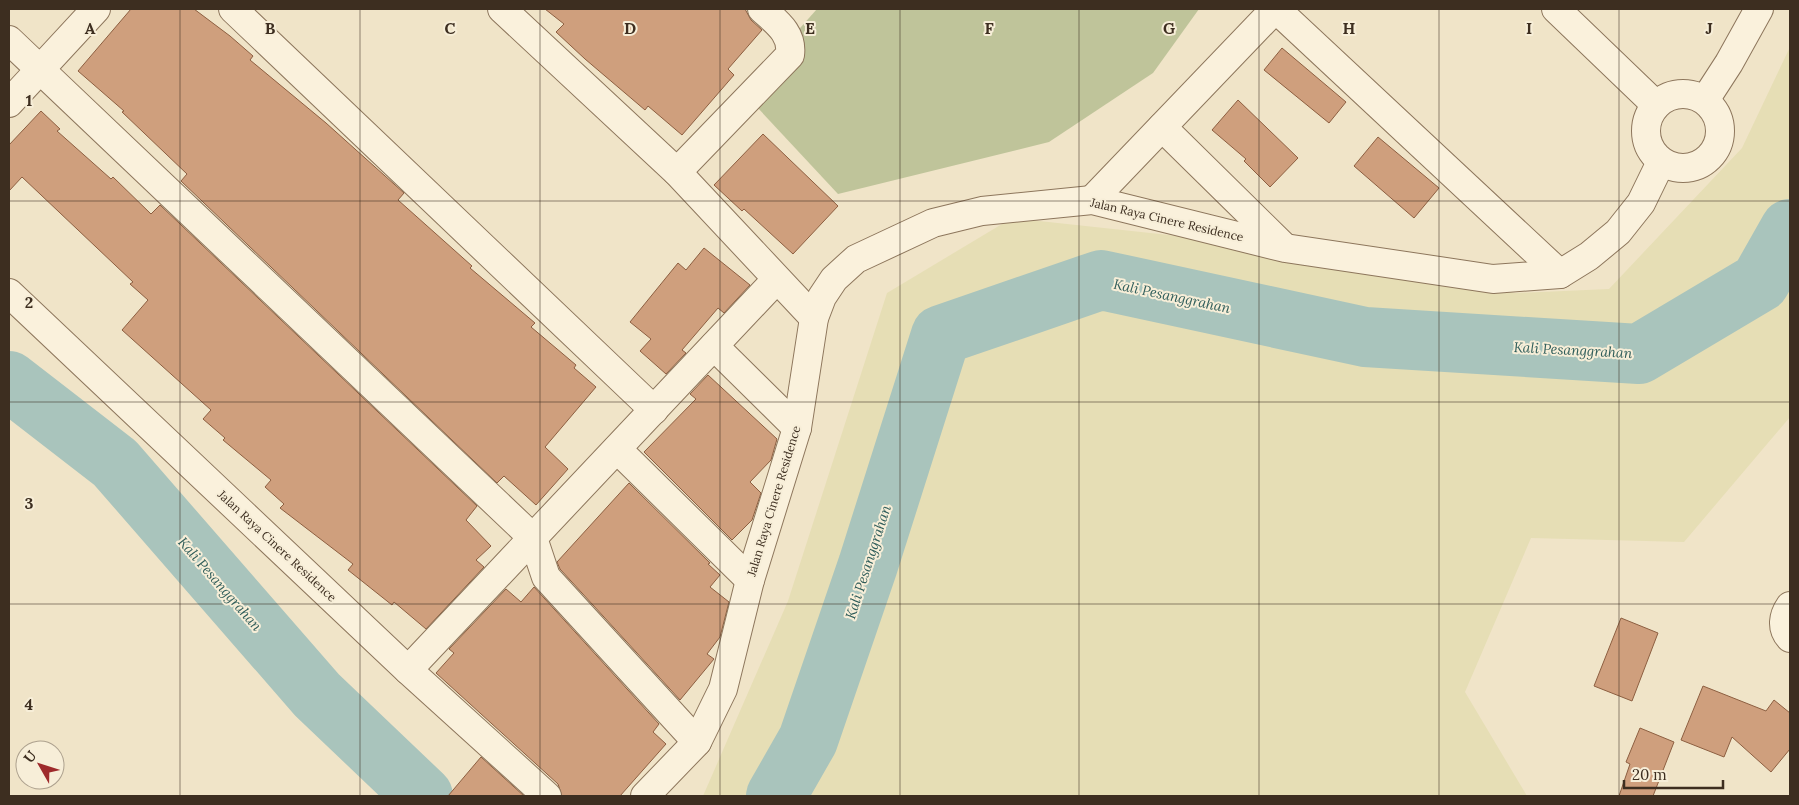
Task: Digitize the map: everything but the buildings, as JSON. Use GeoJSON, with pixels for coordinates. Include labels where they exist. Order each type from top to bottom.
{"type":"FeatureCollection","features":[{"type":"Feature","properties":{"kind":"street"},"geometry":{"type":"LineString","coordinates":[[9,103],[96,9]]}},
{"type":"Feature","properties":{"kind":"street"},"geometry":{"type":"LineString","coordinates":[[233,9],[654,410]]}},
{"type":"Feature","properties":{"kind":"street"},"geometry":{"type":"LineString","coordinates":[[502,9],[677,172],[776,280],[814,318]]}},
{"type":"Feature","properties":{"kind":"street"},"geometry":{"type":"LineString","coordinates":[[677,172],[790,54],[792,44],[786,32],[762,9]]}},
{"type":"Feature","properties":{"kind":"street"},"geometry":{"type":"LineString","coordinates":[[1092,200],[1276,9],[1560,274]]}},
{"type":"Feature","properties":{"kind":"street"},"geometry":{"type":"LineString","coordinates":[[1556,9],[1656,105]]}},
{"type":"Feature","properties":{"kind":"street"},"geometry":{"type":"LineString","coordinates":[[1705,100],[1729,63],[1759,9]]}},
{"type":"Feature","properties":{"kind":"street"},"geometry":{"type":"LineString","coordinates":[[9,40],[533,538],[546,577],[697,742]]}},
{"type":"Feature","properties":{"kind":"street"},"geometry":{"type":"LineString","coordinates":[[1680,94],[1693,94],[1705,100],[1714,109],[1720,121],[1719,140],[1710,158],[1699,165],[1686,168],[1673,168],[1661,162],[1652,153],[1646,141],[1645,128],[1649,115],[1656,105],[1667,97],[1680,94]]}},
{"type":"Feature","properties":{"kind":"street"},"geometry":{"type":"LineString","coordinates":[[1162,127],[1285,248]]}},
{"type":"Feature","properties":{"kind":"street","name":"Jalan Raya Cinere Residence"},"geometry":{"type":"LineString","coordinates":[[645,796],[697,742],[723,688],[750,580],[797,428],[814,318],[822,296],[834,278],[856,259],[934,223],[982,211],[1092,200],[1285,248],[1493,279],[1560,274],[1589,256],[1618,232],[1641,203],[1661,162]]}},
{"type":"Feature","properties":{"kind":"street"},"geometry":{"type":"LineString","coordinates":[[408,670],[776,280]]}},
{"type":"Feature","properties":{"kind":"street","name":"Jalan Raya Cinere Residence"},"geometry":{"type":"LineString","coordinates":[[9,293],[408,670],[547,796]]}},
{"type":"Feature","properties":{"kind":"street"},"geometry":{"type":"LineString","coordinates":[[714,346],[797,428]]}},
{"type":"Feature","properties":{"kind":"street"},"geometry":{"type":"LineString","coordinates":[[617,449],[750,580]]}},
{"type":"Feature","properties":{"kind":"street"},"geometry":{"type":"LineString","coordinates":[[1790,606],[1785,613],[1784,624],[1790,638]]}},
{"type":"Feature","properties":{"kind":"shaded area"},"geometry":{"type":"Polygon","coordinates":[[[1790,47],[1790,417],[1684,542],[1531,538],[1465,692],[1527,796],[703,796],[788,601],[887,293],[1012,218],[1178,236],[1516,293],[1609,289],[1742,148],[1790,47]]]}},
{"type":"Feature","properties":{"kind":"green space"},"geometry":{"type":"Polygon","coordinates":[[[817,9],[1199,9],[1153,73],[1049,142],[838,194],[743,92],[817,9]]]}},
{"type":"Feature","properties":{"kind":"waterway","name":"Kali Pesanggrahan"},"geometry":{"type":"LineString","coordinates":[[776,796],[808,740],[868,565],[941,335],[1101,280],[1365,337],[1639,354],[1760,282],[1790,229]]}},
{"type":"Feature","properties":{"kind":"waterway","name":"Kali Pesanggrahan"},"geometry":{"type":"LineString","coordinates":[[9,381],[115,463],[317,695],[423,796]]}}]}
